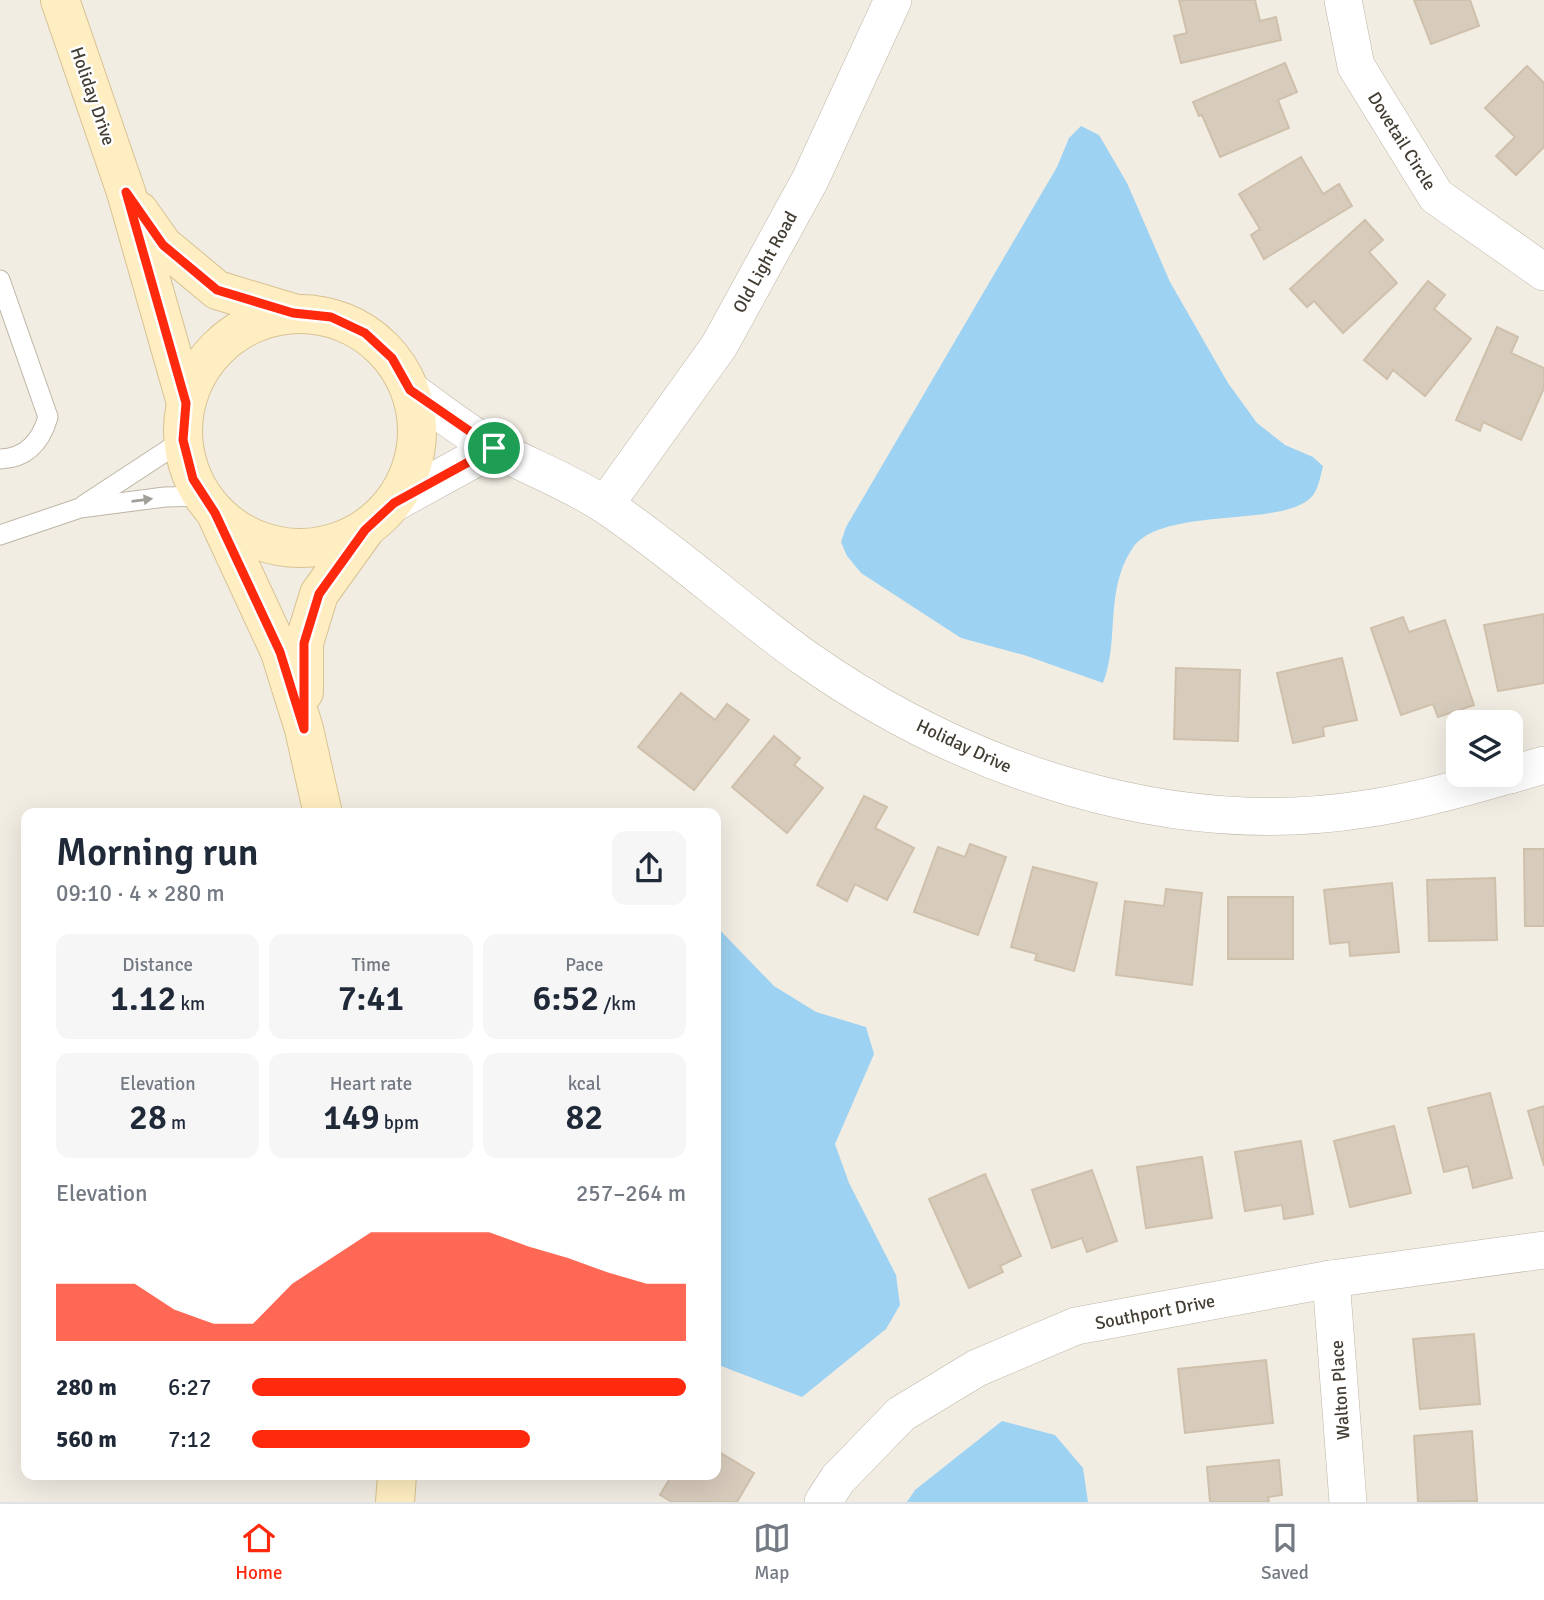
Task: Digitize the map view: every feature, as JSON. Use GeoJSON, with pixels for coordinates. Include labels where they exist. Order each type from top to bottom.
{"type":"FeatureCollection","features":[{"type":"Feature","properties":{"kind":"main road","name":"Holiday Drive"},"geometry":{"type":"LineString","coordinates":[[60,0],[126,192],[185,421]]}},
{"type":"Feature","properties":{"kind":"main road","name":"Holiday Drive"},"geometry":{"type":"LineString","coordinates":[[126,192],[163,245],[217,290],[293,313]]}},
{"type":"Feature","properties":{"kind":"main road"},"geometry":{"type":"LineString","coordinates":[[304,729],[304,643],[319,594],[365,530],[394,503],[412,467],[418,427],[410,390],[392,358],[365,333],[331,317],[293,313],[257,321],[225,340],[200,369],[185,421],[193,479],[210,504],[280,652],[304,729],[322,808]]}},
{"type":"Feature","properties":{"kind":"main road"},"geometry":{"type":"LineString","coordinates":[[210,504],[248,537],[287,548],[327,546],[365,530]]}},
{"type":"Feature","properties":{"kind":"main road"},"geometry":{"type":"LineString","coordinates":[[395,1502],[397,1480]]}},
{"type":"Feature","properties":{"kind":"street","name":"Old Light Road"},"geometry":{"type":"LineString","coordinates":[[605,505],[719,346],[810,180],[893,0]]}},
{"type":"Feature","properties":{"kind":"street","name":"Dovetail Circle"},"geometry":{"type":"LineString","coordinates":[[1343,0],[1356,66],[1436,196],[1544,272]]}},
{"type":"Feature","properties":{"kind":"street","name":"Holiday Drive"},"geometry":{"type":"LineString","coordinates":[[410,390],[494,448],[605,505],[806,659],[894,713],[1008,768],[1100,795],[1184,811],[1275,815],[1363,810],[1468,787]]}},
{"type":"Feature","properties":{"kind":"street"},"geometry":{"type":"LineString","coordinates":[[394,503],[494,448]]}},
{"type":"Feature","properties":{"kind":"street","name":"Holiday Drive"},"geometry":{"type":"LineString","coordinates":[[1523,771],[1544,765]]}},
{"type":"Feature","properties":{"kind":"street","name":"Southport Drive"},"geometry":{"type":"LineString","coordinates":[[824,1502],[838,1479],[901,1414],[977,1368],[1076,1326],[1331,1279],[1544,1250]]}},
{"type":"Feature","properties":{"kind":"street","name":"Walton Place"},"geometry":{"type":"LineString","coordinates":[[1331,1279],[1348,1502]]}},
{"type":"Feature","properties":{"kind":"lane"},"geometry":{"type":"LineString","coordinates":[[0,280],[48,417],[36,444],[24,453],[0,459]]}},
{"type":"Feature","properties":{"kind":"lane"},"geometry":{"type":"LineString","coordinates":[[80,508],[185,421]]}},
{"type":"Feature","properties":{"kind":"lane"},"geometry":{"type":"LineString","coordinates":[[0,535],[80,508],[165,497],[210,504]]}},
{"type":"Feature","properties":{"kind":"water"},"geometry":{"type":"Polygon","coordinates":[[[1081,126],[1099,135],[1127,183],[1170,282],[1228,383],[1257,423],[1285,445],[1313,457],[1323,466],[1315,492],[1302,504],[1282,511],[1170,526],[1148,535],[1132,549],[1118,582],[1111,650],[1103,683],[1024,655],[961,638],[861,573],[847,556],[841,542],[846,527],[1057,167],[1069,138],[1081,126]]]}},
{"type":"Feature","properties":{"kind":"water"},"geometry":{"type":"Polygon","coordinates":[[[721,931],[774,986],[816,1012],[866,1027],[874,1054],[835,1144],[849,1183],[896,1275],[900,1305],[886,1329],[802,1397],[721,1366],[721,931]]]}},
{"type":"Feature","properties":{"kind":"water"},"geometry":{"type":"Polygon","coordinates":[[[1002,1421],[1055,1435],[1083,1468],[1088,1502],[907,1502],[915,1490],[1002,1421]]]}},
{"type":"Feature","properties":{"kind":"building"},"geometry":{"type":"Polygon","coordinates":[[[1179,0],[1255,0],[1260,21],[1276,17],[1281,40],[1181,63],[1174,36],[1187,33],[1179,0]]]}},
{"type":"Feature","properties":{"kind":"building"},"geometry":{"type":"Polygon","coordinates":[[[1414,0],[1470,0],[1479,26],[1431,44],[1414,0]]]}},
{"type":"Feature","properties":{"kind":"building"},"geometry":{"type":"Polygon","coordinates":[[[1285,63],[1297,92],[1278,100],[1289,128],[1220,157],[1202,115],[1199,116],[1193,102],[1285,63]]]}},
{"type":"Feature","properties":{"kind":"building"},"geometry":{"type":"Polygon","coordinates":[[[1527,66],[1544,83],[1544,147],[1516,175],[1496,156],[1515,137],[1485,108],[1527,66]]]}},
{"type":"Feature","properties":{"kind":"building"},"geometry":{"type":"Polygon","coordinates":[[[1301,157],[1323,194],[1339,184],[1352,206],[1264,259],[1251,235],[1260,229],[1239,194],[1301,157]]]}},
{"type":"Feature","properties":{"kind":"building"},"geometry":{"type":"Polygon","coordinates":[[[1365,220],[1383,240],[1369,252],[1397,283],[1343,333],[1314,301],[1307,307],[1290,289],[1365,220]]]}},
{"type":"Feature","properties":{"kind":"building"},"geometry":{"type":"Polygon","coordinates":[[[1428,281],[1445,295],[1434,309],[1471,339],[1425,396],[1393,370],[1387,379],[1364,360],[1428,281]]]}},
{"type":"Feature","properties":{"kind":"building"},"geometry":{"type":"Polygon","coordinates":[[[1497,327],[1518,337],[1511,353],[1544,368],[1544,388],[1521,440],[1483,422],[1480,431],[1456,420],[1497,327]]]}},
{"type":"Feature","properties":{"kind":"building"},"geometry":{"type":"Polygon","coordinates":[[[1544,614],[1544,683],[1498,691],[1484,625],[1544,614]]]}},
{"type":"Feature","properties":{"kind":"building"},"geometry":{"type":"Polygon","coordinates":[[[1403,617],[1409,632],[1445,620],[1474,705],[1459,710],[1446,710],[1446,714],[1438,717],[1433,704],[1401,715],[1371,628],[1403,617]]]}},
{"type":"Feature","properties":{"kind":"building"},"geometry":{"type":"Polygon","coordinates":[[[1342,658],[1357,720],[1323,727],[1324,736],[1293,743],[1277,673],[1342,658]]]}},
{"type":"Feature","properties":{"kind":"building"},"geometry":{"type":"Polygon","coordinates":[[[1176,668],[1240,670],[1238,741],[1174,739],[1176,668]]]}},
{"type":"Feature","properties":{"kind":"building"},"geometry":{"type":"Polygon","coordinates":[[[681,693],[715,720],[727,704],[749,720],[694,790],[638,747],[681,693]]]}},
{"type":"Feature","properties":{"kind":"building"},"geometry":{"type":"Polygon","coordinates":[[[774,736],[800,758],[794,765],[823,788],[787,833],[732,787],[774,736]]]}},
{"type":"Feature","properties":{"kind":"building"},"geometry":{"type":"Polygon","coordinates":[[[864,796],[887,807],[875,828],[914,848],[887,900],[855,884],[847,901],[817,885],[864,796]]]}},
{"type":"Feature","properties":{"kind":"building"},"geometry":{"type":"Polygon","coordinates":[[[970,844],[1006,857],[978,935],[914,912],[938,847],[965,857],[970,844]]]}},
{"type":"Feature","properties":{"kind":"building"},"geometry":{"type":"Polygon","coordinates":[[[1524,849],[1544,849],[1544,926],[1525,926],[1524,849]]]}},
{"type":"Feature","properties":{"kind":"building"},"geometry":{"type":"Polygon","coordinates":[[[1033,867],[1097,883],[1074,971],[1035,960],[1037,954],[1011,947],[1033,867]]]}},
{"type":"Feature","properties":{"kind":"building"},"geometry":{"type":"Polygon","coordinates":[[[1495,878],[1497,940],[1429,941],[1427,880],[1495,878]]]}},
{"type":"Feature","properties":{"kind":"building"},"geometry":{"type":"Polygon","coordinates":[[[1392,883],[1399,952],[1350,956],[1349,942],[1330,944],[1324,890],[1392,883]]]}},
{"type":"Feature","properties":{"kind":"building"},"geometry":{"type":"Polygon","coordinates":[[[1166,889],[1202,893],[1192,985],[1116,975],[1125,901],[1164,906],[1166,889]]]}},
{"type":"Feature","properties":{"kind":"building"},"geometry":{"type":"Polygon","coordinates":[[[1228,897],[1293,897],[1293,959],[1228,959],[1228,897]]]}},
{"type":"Feature","properties":{"kind":"building"},"geometry":{"type":"Polygon","coordinates":[[[1490,1093],[1512,1178],[1473,1188],[1468,1166],[1444,1172],[1428,1108],[1490,1093]]]}},
{"type":"Feature","properties":{"kind":"building"},"geometry":{"type":"Polygon","coordinates":[[[1544,1106],[1544,1166],[1528,1111],[1544,1106]]]}},
{"type":"Feature","properties":{"kind":"building"},"geometry":{"type":"Polygon","coordinates":[[[1394,1126],[1411,1193],[1350,1207],[1334,1141],[1394,1126]]]}},
{"type":"Feature","properties":{"kind":"building"},"geometry":{"type":"Polygon","coordinates":[[[1301,1141],[1313,1214],[1284,1219],[1282,1205],[1245,1211],[1235,1152],[1301,1141]]]}},
{"type":"Feature","properties":{"kind":"building"},"geometry":{"type":"Polygon","coordinates":[[[1202,1157],[1212,1218],[1146,1228],[1137,1167],[1202,1157]]]}},
{"type":"Feature","properties":{"kind":"building"},"geometry":{"type":"Polygon","coordinates":[[[1092,1170],[1117,1241],[1087,1252],[1082,1238],[1052,1248],[1032,1190],[1092,1170]]]}},
{"type":"Feature","properties":{"kind":"building"},"geometry":{"type":"Polygon","coordinates":[[[985,1174],[1021,1256],[1000,1266],[1003,1272],[969,1288],[929,1199],[985,1174]]]}},
{"type":"Feature","properties":{"kind":"building"},"geometry":{"type":"Polygon","coordinates":[[[1474,1334],[1480,1404],[1420,1409],[1413,1339],[1474,1334]]]}},
{"type":"Feature","properties":{"kind":"building"},"geometry":{"type":"Polygon","coordinates":[[[1266,1360],[1273,1423],[1185,1433],[1178,1369],[1266,1360]]]}},
{"type":"Feature","properties":{"kind":"building"},"geometry":{"type":"Polygon","coordinates":[[[1472,1431],[1477,1501],[1418,1502],[1414,1436],[1472,1431]]]}},
{"type":"Feature","properties":{"kind":"building"},"geometry":{"type":"Polygon","coordinates":[[[721,1453],[754,1473],[737,1502],[672,1502],[660,1495],[669,1480],[721,1480],[721,1453]]]}},
{"type":"Feature","properties":{"kind":"building"},"geometry":{"type":"Polygon","coordinates":[[[1279,1460],[1282,1495],[1268,1497],[1269,1502],[1210,1502],[1207,1467],[1279,1460]]]}},
{"type":"Feature","properties":{"kind":"route"},"geometry":{"type":"LineString","coordinates":[[126,192],[163,245],[217,290],[293,313],[331,317],[365,333],[392,358],[410,390],[494,448],[394,503],[365,530],[319,594],[304,643],[304,729],[280,652],[215,513],[193,479],[183,440],[186,403],[126,192]]}}]}
